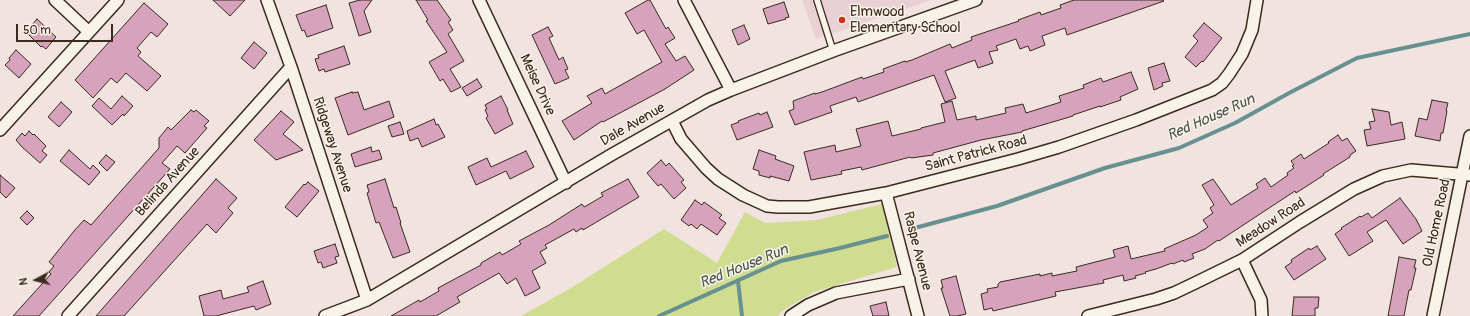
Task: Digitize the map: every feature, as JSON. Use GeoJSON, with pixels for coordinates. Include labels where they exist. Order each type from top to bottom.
{"type":"FeatureCollection","features":[{"type":"Feature","properties":{"kind":"street"},"geometry":{"type":"LineString","coordinates":[[55,0],[90,32]]}},
{"type":"Feature","properties":{"kind":"street"},"geometry":{"type":"LineString","coordinates":[[0,130],[118,0]]}},
{"type":"Feature","properties":{"kind":"street","name":"Ridgeway Avenue"},"geometry":{"type":"LineString","coordinates":[[267,0],[291,67],[367,300]]}},
{"type":"Feature","properties":{"kind":"street","name":"Meise Drive"},"geometry":{"type":"LineString","coordinates":[[479,0],[566,183]]}},
{"type":"Feature","properties":{"kind":"street"},"geometry":{"type":"LineString","coordinates":[[684,0],[731,90]]}},
{"type":"Feature","properties":{"kind":"street","name":"Dale Avenue"},"geometry":{"type":"LineString","coordinates":[[325,316],[367,300],[708,100],[953,4],[976,0]]}},
{"type":"Feature","properties":{"kind":"street","name":"Saint Patrick Road"},"geometry":{"type":"LineString","coordinates":[[672,120],[681,139],[706,168],[718,179],[743,195],[767,206],[778,208],[809,207],[886,193],[1059,147],[1136,120],[1212,90],[1222,83],[1242,54],[1252,30],[1256,0]]}},
{"type":"Feature","properties":{"kind":"street","name":"Belinda Avenue"},"geometry":{"type":"LineString","coordinates":[[68,316],[291,67]]}},
{"type":"Feature","properties":{"kind":"street","name":"Old Home Road"},"geometry":{"type":"LineString","coordinates":[[1434,316],[1466,174],[1470,136]]}},
{"type":"Feature","properties":{"kind":"street","name":"Meadow Road"},"geometry":{"type":"LineString","coordinates":[[1088,316],[1123,308],[1174,293],[1242,260],[1354,189],[1383,176],[1411,170],[1466,174]]}},
{"type":"Feature","properties":{"kind":"street","name":"Raspe Avenue"},"geometry":{"type":"LineString","coordinates":[[886,193],[918,316]]}},
{"type":"Feature","properties":{"kind":"street"},"geometry":{"type":"LineString","coordinates":[[1242,260],[1261,300],[1262,316]]}},
{"type":"Feature","properties":{"kind":"street"},"geometry":{"type":"LineString","coordinates":[[791,316],[808,305],[836,293],[909,279]]}},
{"type":"Feature","properties":{"kind":"lane"},"geometry":{"type":"LineString","coordinates":[[817,0],[833,51]]}},
{"type":"Feature","properties":{"kind":"shaded area","name":"Elmwood Elementary School"},"geometry":{"type":"Polygon","coordinates":[[[802,0],[932,0],[816,39],[802,0]]]}},
{"type":"Feature","properties":{"kind":"green space"},"geometry":{"type":"Polygon","coordinates":[[[882,204],[897,267],[814,292],[782,311],[778,316],[521,316],[571,288],[664,229],[717,263],[745,212],[765,223],[785,222],[817,220],[882,204]]]}},
{"type":"Feature","properties":{"kind":"building"},"geometry":{"type":"Polygon","coordinates":[[[213,0],[245,0],[230,16],[213,0]]]}},
{"type":"Feature","properties":{"kind":"building"},"geometry":{"type":"Polygon","coordinates":[[[360,0],[372,0],[364,11],[371,32],[359,36],[349,3],[360,0]]]}},
{"type":"Feature","properties":{"kind":"building"},"geometry":{"type":"Polygon","coordinates":[[[416,0],[437,0],[451,20],[448,22],[453,30],[448,34],[464,61],[450,69],[461,87],[451,92],[443,79],[440,81],[429,62],[447,52],[426,21],[428,20],[416,0]]]}},
{"type":"Feature","properties":{"kind":"building"},"geometry":{"type":"Polygon","coordinates":[[[650,0],[666,29],[668,27],[675,38],[665,44],[676,61],[685,56],[694,70],[665,89],[603,122],[602,121],[574,140],[562,121],[592,103],[587,96],[602,88],[605,94],[662,62],[644,30],[637,34],[625,13],[650,0]]]}},
{"type":"Feature","properties":{"kind":"building"},"geometry":{"type":"Polygon","coordinates":[[[1074,0],[1164,1],[1067,35],[1065,28],[1042,36],[1045,45],[1030,51],[1028,46],[1020,49],[1016,39],[996,46],[998,50],[989,52],[993,63],[978,68],[975,60],[945,71],[956,98],[945,102],[934,75],[858,102],[856,97],[830,106],[832,112],[795,125],[789,111],[794,109],[793,101],[862,77],[863,79],[884,72],[883,69],[912,60],[950,44],[952,48],[972,40],[971,37],[1019,21],[1018,20],[1040,12],[1041,15],[1061,8],[1060,5],[1074,0]]]}},
{"type":"Feature","properties":{"kind":"building"},"geometry":{"type":"Polygon","coordinates":[[[784,2],[789,17],[768,24],[763,9],[784,2]]]}},
{"type":"Feature","properties":{"kind":"building"},"geometry":{"type":"Polygon","coordinates":[[[144,3],[168,24],[157,37],[151,32],[137,48],[141,52],[138,56],[161,76],[147,91],[126,73],[117,83],[111,78],[93,98],[75,80],[144,3]]]}},
{"type":"Feature","properties":{"kind":"building"},"geometry":{"type":"Polygon","coordinates":[[[326,5],[333,28],[307,37],[304,30],[302,31],[296,15],[326,5]]]}},
{"type":"Feature","properties":{"kind":"building"},"geometry":{"type":"Polygon","coordinates":[[[37,19],[56,37],[46,49],[42,46],[41,47],[26,32],[37,19]]]}},
{"type":"Feature","properties":{"kind":"building"},"geometry":{"type":"Polygon","coordinates":[[[1204,23],[1222,38],[1203,62],[1202,61],[1196,67],[1185,57],[1198,41],[1193,36],[1204,23]]]}},
{"type":"Feature","properties":{"kind":"building"},"geometry":{"type":"Polygon","coordinates":[[[744,25],[750,39],[738,45],[732,30],[744,25]]]}},
{"type":"Feature","properties":{"kind":"building"},"geometry":{"type":"Polygon","coordinates":[[[548,27],[553,36],[549,38],[559,60],[563,57],[568,69],[565,70],[569,78],[555,84],[532,35],[548,27]]]}},
{"type":"Feature","properties":{"kind":"building"},"geometry":{"type":"Polygon","coordinates":[[[254,42],[267,53],[254,69],[241,58],[254,42]]]}},
{"type":"Feature","properties":{"kind":"building"},"geometry":{"type":"Polygon","coordinates":[[[344,46],[350,64],[325,72],[324,69],[319,71],[315,59],[319,58],[318,55],[344,46]]]}},
{"type":"Feature","properties":{"kind":"building"},"geometry":{"type":"Polygon","coordinates":[[[16,50],[31,64],[19,78],[5,65],[16,50]]]}},
{"type":"Feature","properties":{"kind":"building"},"geometry":{"type":"Polygon","coordinates":[[[1164,63],[1170,81],[1162,83],[1163,86],[1154,90],[1148,68],[1164,63]]]}},
{"type":"Feature","properties":{"kind":"building"},"geometry":{"type":"Polygon","coordinates":[[[1131,72],[1138,89],[1120,97],[1121,100],[1022,132],[981,140],[933,153],[933,155],[910,157],[862,170],[861,167],[841,171],[842,174],[811,180],[804,152],[835,145],[836,152],[861,146],[856,129],[888,121],[892,136],[945,122],[941,104],[952,101],[957,120],[976,116],[976,120],[1006,113],[1005,108],[1023,104],[1026,113],[1061,102],[1059,96],[1084,88],[1083,85],[1101,78],[1103,82],[1131,72]]]}},
{"type":"Feature","properties":{"kind":"building"},"geometry":{"type":"Polygon","coordinates":[[[477,79],[482,87],[467,96],[462,88],[477,79]]]}},
{"type":"Feature","properties":{"kind":"building"},"geometry":{"type":"Polygon","coordinates":[[[352,92],[358,92],[364,110],[389,101],[394,117],[348,135],[335,98],[352,92]]]}},
{"type":"Feature","properties":{"kind":"building"},"geometry":{"type":"Polygon","coordinates":[[[122,96],[133,106],[124,116],[123,114],[112,125],[92,106],[99,98],[111,109],[122,96]]]}},
{"type":"Feature","properties":{"kind":"building"},"geometry":{"type":"Polygon","coordinates":[[[501,96],[513,124],[495,134],[486,118],[488,116],[485,110],[487,109],[485,105],[501,96]]]}},
{"type":"Feature","properties":{"kind":"building"},"geometry":{"type":"Polygon","coordinates":[[[1432,100],[1448,103],[1443,133],[1441,133],[1440,141],[1415,136],[1419,118],[1427,120],[1432,100]]]}},
{"type":"Feature","properties":{"kind":"building"},"geometry":{"type":"Polygon","coordinates":[[[61,102],[72,112],[59,127],[48,117],[61,102]]]}},
{"type":"Feature","properties":{"kind":"building"},"geometry":{"type":"Polygon","coordinates":[[[1372,109],[1389,112],[1391,125],[1402,122],[1405,139],[1367,146],[1364,130],[1371,129],[1369,122],[1375,121],[1372,109]]]}},
{"type":"Feature","properties":{"kind":"building"},"geometry":{"type":"Polygon","coordinates":[[[191,110],[194,112],[196,110],[209,121],[204,126],[207,128],[185,153],[177,146],[162,163],[170,169],[39,316],[13,316],[51,274],[49,272],[54,266],[49,262],[74,231],[84,220],[91,225],[159,148],[159,138],[168,127],[171,130],[191,110]]]}},
{"type":"Feature","properties":{"kind":"building"},"geometry":{"type":"Polygon","coordinates":[[[281,111],[294,122],[283,134],[303,150],[276,160],[254,140],[281,111]]]}},
{"type":"Feature","properties":{"kind":"building"},"geometry":{"type":"Polygon","coordinates":[[[767,112],[773,127],[737,140],[731,125],[759,113],[760,115],[767,112]]]}},
{"type":"Feature","properties":{"kind":"building"},"geometry":{"type":"Polygon","coordinates":[[[434,119],[436,125],[438,124],[445,137],[422,147],[418,138],[410,141],[407,131],[434,119]]]}},
{"type":"Feature","properties":{"kind":"building"},"geometry":{"type":"Polygon","coordinates":[[[400,122],[404,134],[392,137],[388,126],[400,122]]]}},
{"type":"Feature","properties":{"kind":"building"},"geometry":{"type":"Polygon","coordinates":[[[29,131],[46,146],[42,151],[47,155],[40,163],[16,140],[22,133],[25,136],[29,131]]]}},
{"type":"Feature","properties":{"kind":"building"},"geometry":{"type":"Polygon","coordinates":[[[1338,135],[1342,141],[1347,138],[1356,151],[1350,155],[1350,157],[1219,241],[1218,240],[1205,249],[1192,254],[1194,258],[1184,262],[1183,260],[1173,264],[1172,263],[1135,276],[1136,278],[1124,281],[1123,275],[1103,280],[1104,283],[1055,292],[1056,296],[993,311],[992,308],[984,310],[981,294],[988,292],[987,289],[998,287],[1000,282],[1040,274],[1040,276],[1052,273],[1052,276],[1077,271],[1076,267],[1115,257],[1113,250],[1128,246],[1131,259],[1165,251],[1164,249],[1196,235],[1208,227],[1203,220],[1213,213],[1210,208],[1214,205],[1202,185],[1213,179],[1231,205],[1258,188],[1256,184],[1265,178],[1271,187],[1288,175],[1287,173],[1294,168],[1291,161],[1301,154],[1304,159],[1329,143],[1328,142],[1338,135]]]}},
{"type":"Feature","properties":{"kind":"building"},"geometry":{"type":"Polygon","coordinates":[[[371,147],[372,152],[379,150],[382,159],[355,167],[351,154],[371,147]]]}},
{"type":"Feature","properties":{"kind":"building"},"geometry":{"type":"Polygon","coordinates":[[[69,150],[90,169],[93,165],[100,172],[89,185],[60,161],[69,150]]]}},
{"type":"Feature","properties":{"kind":"building"},"geometry":{"type":"Polygon","coordinates":[[[759,150],[776,156],[775,159],[794,166],[789,181],[759,175],[759,171],[753,169],[759,150]]]}},
{"type":"Feature","properties":{"kind":"building"},"geometry":{"type":"Polygon","coordinates":[[[526,151],[534,167],[510,179],[506,171],[476,185],[468,167],[487,158],[491,167],[526,151]]]}},
{"type":"Feature","properties":{"kind":"building"},"geometry":{"type":"Polygon","coordinates":[[[106,155],[115,162],[107,171],[99,163],[106,155]]]}},
{"type":"Feature","properties":{"kind":"building"},"geometry":{"type":"Polygon","coordinates":[[[661,160],[666,166],[669,163],[684,180],[681,182],[686,188],[674,199],[661,184],[658,186],[647,173],[661,160]]]}},
{"type":"Feature","properties":{"kind":"building"},"geometry":{"type":"Polygon","coordinates":[[[0,175],[15,188],[6,198],[0,192],[0,175]]]}},
{"type":"Feature","properties":{"kind":"building"},"geometry":{"type":"Polygon","coordinates":[[[216,179],[237,198],[228,208],[233,213],[216,233],[207,224],[124,316],[96,316],[216,179]]]}},
{"type":"Feature","properties":{"kind":"building"},"geometry":{"type":"Polygon","coordinates":[[[385,179],[394,208],[396,207],[410,252],[393,258],[379,222],[376,223],[367,193],[369,192],[367,185],[385,179]]]}},
{"type":"Feature","properties":{"kind":"building"},"geometry":{"type":"Polygon","coordinates":[[[628,179],[639,197],[583,230],[582,228],[576,232],[574,229],[545,245],[547,248],[540,252],[546,263],[532,271],[540,288],[535,291],[525,296],[516,278],[507,284],[499,273],[457,297],[460,302],[436,316],[391,316],[419,300],[420,302],[439,291],[438,288],[481,265],[481,263],[500,252],[502,255],[521,244],[519,241],[549,225],[582,204],[584,207],[586,206],[603,196],[601,193],[628,179]]]}},
{"type":"Feature","properties":{"kind":"building"},"geometry":{"type":"Polygon","coordinates":[[[308,182],[319,191],[297,217],[285,207],[304,184],[305,185],[308,182]]]}},
{"type":"Feature","properties":{"kind":"building"},"geometry":{"type":"Polygon","coordinates":[[[1400,198],[1416,219],[1422,231],[1403,244],[1386,220],[1367,232],[1373,241],[1349,256],[1335,234],[1342,229],[1341,228],[1360,216],[1361,217],[1368,213],[1372,218],[1400,198]]]}},
{"type":"Feature","properties":{"kind":"building"},"geometry":{"type":"Polygon","coordinates":[[[695,200],[702,205],[704,202],[722,215],[719,218],[726,223],[717,235],[701,224],[697,229],[691,224],[689,226],[681,220],[695,200]]]}},
{"type":"Feature","properties":{"kind":"building"},"geometry":{"type":"Polygon","coordinates":[[[27,211],[34,218],[27,225],[20,218],[27,211]]]}},
{"type":"Feature","properties":{"kind":"building"},"geometry":{"type":"Polygon","coordinates":[[[335,244],[339,256],[335,257],[337,263],[323,268],[321,262],[318,263],[314,251],[335,244]]]}},
{"type":"Feature","properties":{"kind":"building"},"geometry":{"type":"Polygon","coordinates":[[[1317,246],[1326,259],[1294,280],[1285,267],[1292,262],[1291,260],[1309,248],[1310,250],[1317,246]]]}},
{"type":"Feature","properties":{"kind":"building"},"geometry":{"type":"Polygon","coordinates":[[[1399,257],[1416,260],[1414,268],[1416,268],[1411,290],[1409,290],[1404,316],[1388,316],[1399,257]]]}},
{"type":"Feature","properties":{"kind":"building"},"geometry":{"type":"Polygon","coordinates":[[[956,276],[966,314],[950,316],[941,288],[943,288],[941,280],[956,276]]]}},
{"type":"Feature","properties":{"kind":"building"},"geometry":{"type":"Polygon","coordinates":[[[263,281],[271,304],[256,310],[254,306],[216,316],[204,316],[199,296],[221,290],[223,299],[249,292],[247,287],[263,281]]]}},
{"type":"Feature","properties":{"kind":"building"},"geometry":{"type":"Polygon","coordinates":[[[1294,297],[1319,297],[1318,308],[1315,308],[1315,316],[1292,316],[1294,297]]]}},
{"type":"Feature","properties":{"kind":"building"},"geometry":{"type":"Polygon","coordinates":[[[886,302],[889,316],[873,316],[870,306],[886,302]]]}},
{"type":"Feature","properties":{"kind":"waterway","name":"Red House Run"},"geometry":{"type":"LineString","coordinates":[[911,229],[997,206],[1105,168],[1179,148],[1235,123],[1357,58],[1470,34]]}},
{"type":"Feature","properties":{"kind":"waterway","name":"Red House Run"},"geometry":{"type":"LineString","coordinates":[[659,316],[781,261],[887,236]]}},
{"type":"Feature","properties":{"kind":"waterway"},"geometry":{"type":"LineString","coordinates":[[738,281],[742,316]]}},
{"type":"Feature","properties":{"kind":"place","name":"Elmwood Elementary School"},"geometry":{"type":"Point","coordinates":[842,20]}}]}
